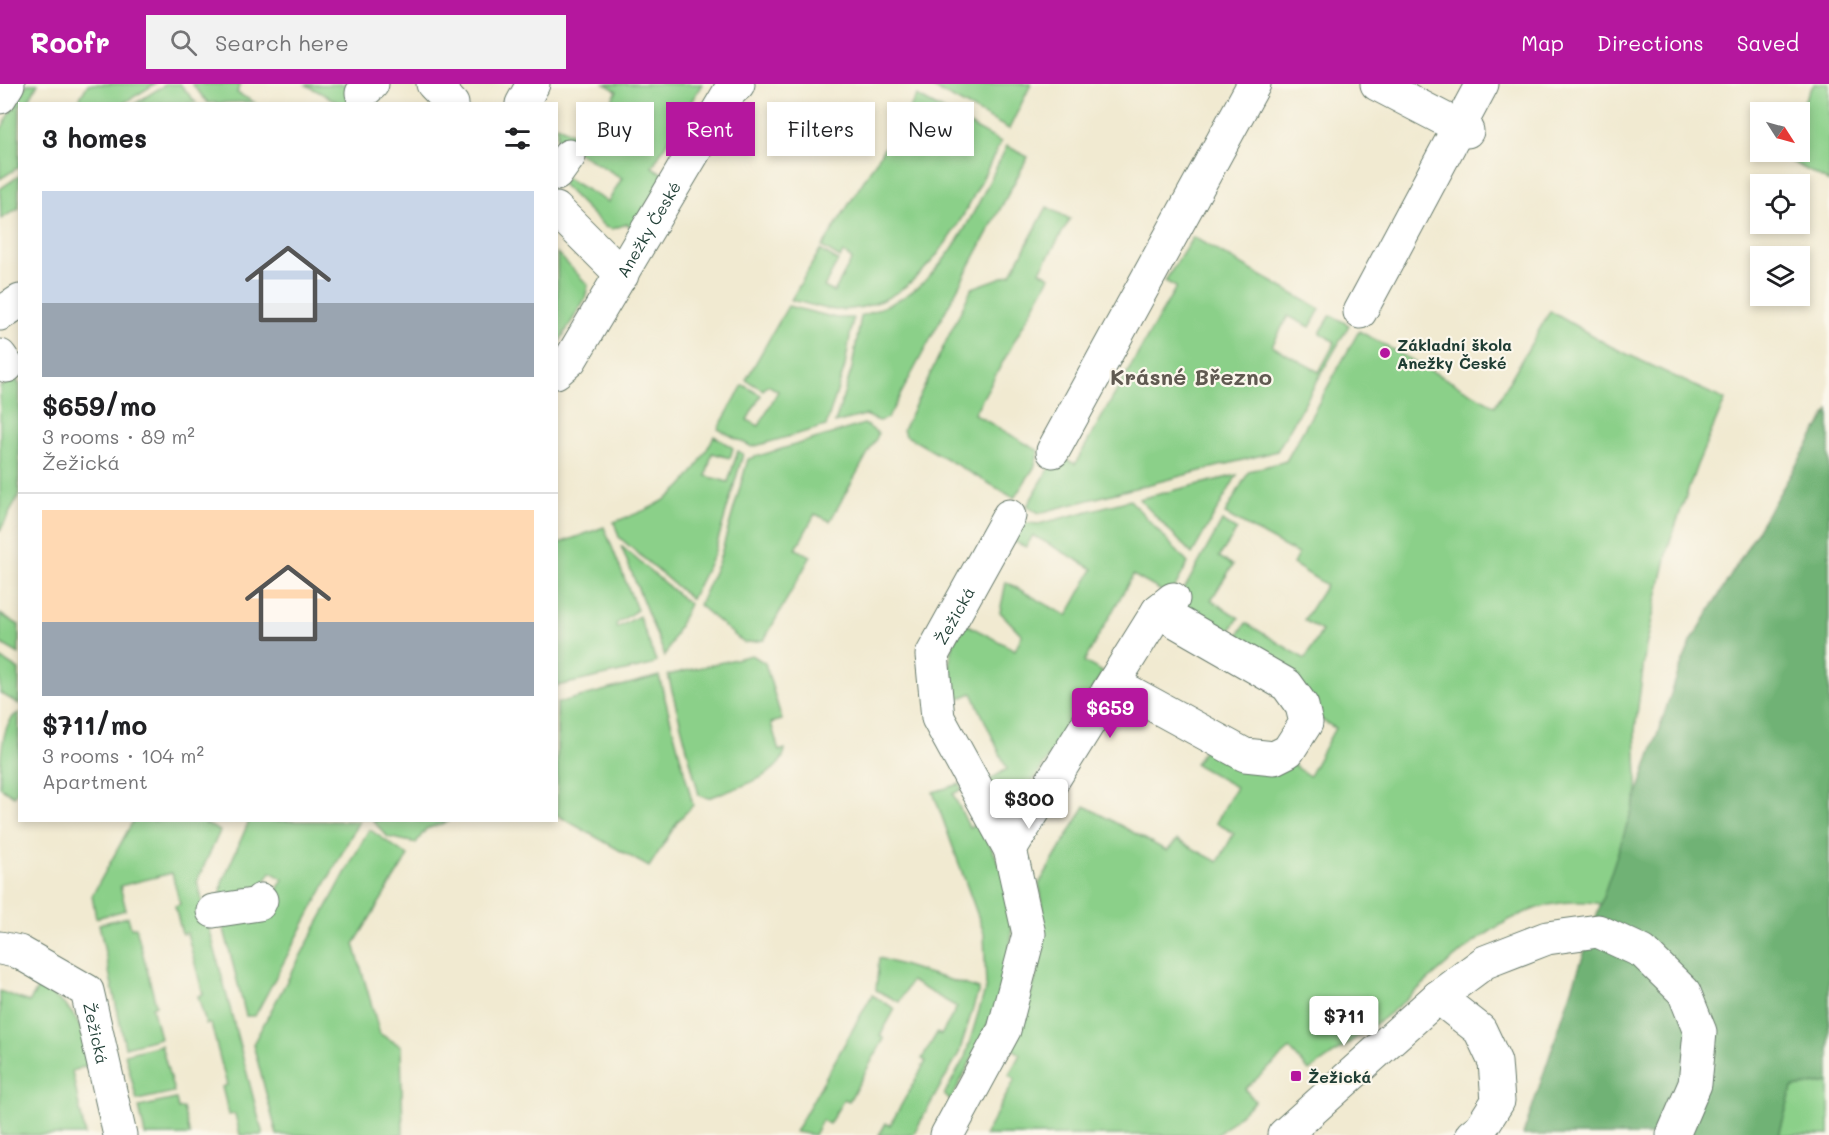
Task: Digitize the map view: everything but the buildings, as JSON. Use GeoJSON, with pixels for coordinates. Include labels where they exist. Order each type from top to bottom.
{"type":"FeatureCollection","features":[{"type":"Feature","properties":{"kind":"street"},"geometry":{"type":"LineString","coordinates":[[0,98],[8,84]]}},
{"type":"Feature","properties":{"kind":"street"},"geometry":{"type":"LineString","coordinates":[[433,84],[450,102]]}},
{"type":"Feature","properties":{"kind":"street"},"geometry":{"type":"LineString","coordinates":[[523,102],[534,84]]}},
{"type":"Feature","properties":{"kind":"street","name":"Anežky České"},"geometry":{"type":"LineString","coordinates":[[558,370],[570,360],[730,92],[738,84]]}},
{"type":"Feature","properties":{"kind":"street"},"geometry":{"type":"LineString","coordinates":[[1053,451],[1254,84]]}},
{"type":"Feature","properties":{"kind":"street"},"geometry":{"type":"LineString","coordinates":[[1377,84],[1463,129]]}},
{"type":"Feature","properties":{"kind":"street"},"geometry":{"type":"LineString","coordinates":[[1360,312],[1463,129],[1482,84]]}},
{"type":"Feature","properties":{"kind":"street"},"geometry":{"type":"LineString","coordinates":[[558,211],[622,275]]}},
{"type":"Feature","properties":{"kind":"street"},"geometry":{"type":"LineString","coordinates":[[0,314],[18,303]]}},
{"type":"Feature","properties":{"kind":"street","name":"Žežická"},"geometry":{"type":"LineString","coordinates":[[947,1135],[1004,1030],[1029,934],[1010,849],[938,718],[932,655],[1009,516]]}},
{"type":"Feature","properties":{"kind":"street"},"geometry":{"type":"LineString","coordinates":[[1010,849],[1115,684],[1166,605],[1287,686],[1302,706],[1306,723],[1288,751],[1274,758],[1245,755],[1115,684]]}},
{"type":"Feature","properties":{"kind":"street"},"geometry":{"type":"LineString","coordinates":[[213,911],[259,904],[261,900]]}},
{"type":"Feature","properties":{"kind":"street"},"geometry":{"type":"LineString","coordinates":[[1284,1135],[1438,997],[1485,962],[1547,938],[1598,931],[1643,952],[1684,992],[1700,1032],[1695,1084],[1673,1135]]}},
{"type":"Feature","properties":{"kind":"street","name":"Žežická"},"geometry":{"type":"LineString","coordinates":[[0,948],[19,952],[87,992],[120,1135]]}},
{"type":"Feature","properties":{"kind":"street"},"geometry":{"type":"LineString","coordinates":[[1438,997],[1480,1030],[1495,1062],[1498,1101],[1481,1128],[1472,1135]]}},
{"type":"Feature","properties":{"kind":"green space"},"geometry":{"type":"Polygon","coordinates":[[[27,84],[38,84],[28,102],[18,102],[18,168],[0,179],[0,131],[27,84]]]}},
{"type":"Feature","properties":{"kind":"green space"},"geometry":{"type":"Polygon","coordinates":[[[88,84],[155,84],[126,102],[78,102],[88,84]]]}},
{"type":"Feature","properties":{"kind":"green space"},"geometry":{"type":"Polygon","coordinates":[[[166,84],[180,84],[195,102],[138,102],[166,84]]]}},
{"type":"Feature","properties":{"kind":"green space"},"geometry":{"type":"Polygon","coordinates":[[[192,84],[238,84],[240,85],[237,93],[254,102],[207,102],[192,84]]]}},
{"type":"Feature","properties":{"kind":"green space"},"geometry":{"type":"Polygon","coordinates":[[[356,84],[379,96],[376,102],[337,102],[306,85],[356,84]]]}},
{"type":"Feature","properties":{"kind":"green space"},"geometry":{"type":"Polygon","coordinates":[[[605,84],[702,84],[691,102],[666,102],[666,144],[652,167],[665,175],[632,228],[627,224],[612,229],[605,227],[561,183],[566,178],[608,202],[622,178],[584,156],[654,156],[654,102],[611,102],[617,91],[605,84]]]}},
{"type":"Feature","properties":{"kind":"green space"},"geometry":{"type":"Polygon","coordinates":[[[926,84],[1031,84],[1009,129],[974,110],[974,102],[959,102],[926,84]]]}},
{"type":"Feature","properties":{"kind":"green space"},"geometry":{"type":"Polygon","coordinates":[[[1814,84],[1829,84],[1829,182],[1792,162],[1810,162],[1810,102],[1803,102],[1814,84]]]}},
{"type":"Feature","properties":{"kind":"green space"},"geometry":{"type":"Polygon","coordinates":[[[917,96],[928,102],[913,102],[917,96]]]}},
{"type":"Feature","properties":{"kind":"green space"},"geometry":{"type":"Polygon","coordinates":[[[558,126],[576,135],[576,151],[567,146],[558,162],[558,126]]]}},
{"type":"Feature","properties":{"kind":"green space"},"geometry":{"type":"Polygon","coordinates":[[[974,127],[1001,142],[973,197],[940,252],[919,275],[895,294],[868,306],[836,310],[791,300],[820,250],[838,261],[824,287],[834,292],[852,259],[843,253],[840,258],[822,247],[887,144],[887,156],[974,156],[974,127]]]}},
{"type":"Feature","properties":{"kind":"green space"},"geometry":{"type":"Polygon","coordinates":[[[1007,146],[1028,157],[888,418],[879,421],[865,415],[835,423],[852,368],[861,316],[887,306],[911,292],[942,262],[967,225],[1007,146]]]}},
{"type":"Feature","properties":{"kind":"green space"},"geometry":{"type":"Polygon","coordinates":[[[18,177],[18,209],[1,219],[0,189],[18,177]]]}},
{"type":"Feature","properties":{"kind":"green space"},"geometry":{"type":"Polygon","coordinates":[[[1047,207],[1070,219],[1040,271],[1050,277],[974,414],[1039,451],[1034,468],[1014,498],[905,435],[903,430],[972,288],[1011,274],[1047,207]]]}},
{"type":"Feature","properties":{"kind":"green space"},"geometry":{"type":"Polygon","coordinates":[[[1193,237],[1320,309],[1310,327],[1288,316],[1272,346],[1319,372],[1335,342],[1320,333],[1331,315],[1349,325],[1277,451],[1039,513],[1027,506],[1057,455],[1075,464],[1176,287],[1165,281],[1193,237]]]}},
{"type":"Feature","properties":{"kind":"green space"},"geometry":{"type":"Polygon","coordinates":[[[558,254],[588,285],[585,299],[558,344],[558,254]]]}},
{"type":"Feature","properties":{"kind":"green space"},"geometry":{"type":"Polygon","coordinates":[[[788,306],[836,318],[853,318],[845,366],[826,426],[752,447],[718,429],[743,385],[761,395],[747,420],[759,426],[778,391],[768,385],[763,390],[746,380],[788,306]]]}},
{"type":"Feature","properties":{"kind":"green space"},"geometry":{"type":"Polygon","coordinates":[[[1550,311],[1610,346],[1725,400],[1697,465],[1670,541],[1646,646],[1635,730],[1643,918],[1607,905],[1573,902],[1541,907],[1511,919],[1455,957],[1380,1021],[1309,1071],[1290,1049],[1245,1089],[1255,1101],[1217,1135],[985,1135],[1015,1079],[1009,1075],[1020,1054],[1010,1047],[1033,987],[1042,948],[1044,928],[1039,884],[1085,806],[1167,851],[1177,840],[1218,862],[1234,833],[1216,823],[1236,787],[1195,764],[1206,746],[1291,763],[1309,776],[1335,728],[1316,717],[1235,639],[1246,623],[1305,659],[1322,631],[1304,620],[1326,585],[1293,564],[1298,554],[1225,514],[1249,471],[1286,461],[1359,331],[1495,406],[1550,311]]]}},
{"type":"Feature","properties":{"kind":"green space"},"geometry":{"type":"Polygon","coordinates":[[[15,378],[18,382],[18,497],[0,531],[0,387],[15,378]]]}},
{"type":"Feature","properties":{"kind":"green space"},"geometry":{"type":"Polygon","coordinates":[[[1829,410],[1829,1082],[1792,1088],[1779,1135],[1523,1135],[1678,673],[1691,642],[1829,410]]]}},
{"type":"Feature","properties":{"kind":"green space"},"geometry":{"type":"Polygon","coordinates":[[[864,424],[878,433],[877,437],[830,521],[815,514],[796,549],[811,556],[764,640],[744,643],[699,605],[719,561],[748,459],[864,424]]]}},
{"type":"Feature","properties":{"kind":"green space"},"geometry":{"type":"Polygon","coordinates":[[[714,436],[733,448],[730,458],[712,453],[706,476],[728,482],[738,451],[743,454],[714,554],[691,599],[619,537],[614,522],[650,508],[675,492],[694,470],[714,436]]]}},
{"type":"Feature","properties":{"kind":"green space"},"geometry":{"type":"Polygon","coordinates":[[[1237,475],[1192,554],[1139,499],[1237,475]]]}},
{"type":"Feature","properties":{"kind":"green space"},"geometry":{"type":"Polygon","coordinates":[[[1130,500],[1188,563],[1170,596],[1133,575],[1084,662],[1103,672],[1025,794],[996,790],[989,780],[1007,769],[972,693],[954,701],[950,661],[962,622],[1015,650],[1022,635],[1000,612],[1006,582],[1067,616],[1093,569],[1033,535],[1026,547],[1006,538],[1015,522],[1039,524],[1130,500]]]}},
{"type":"Feature","properties":{"kind":"green space"},"geometry":{"type":"Polygon","coordinates":[[[1222,521],[1237,530],[1219,557],[1233,565],[1211,600],[1239,618],[1228,633],[1177,602],[1222,521]]]}},
{"type":"Feature","properties":{"kind":"green space"},"geometry":{"type":"Polygon","coordinates":[[[604,527],[637,610],[616,624],[617,628],[639,616],[656,661],[652,665],[558,686],[558,544],[604,527]]]}},
{"type":"Feature","properties":{"kind":"green space"},"geometry":{"type":"Polygon","coordinates":[[[621,546],[689,604],[665,656],[621,546]]]}},
{"type":"Feature","properties":{"kind":"green space"},"geometry":{"type":"Polygon","coordinates":[[[0,614],[18,624],[18,653],[0,643],[0,614]]]}},
{"type":"Feature","properties":{"kind":"green space"},"geometry":{"type":"Polygon","coordinates":[[[752,655],[765,663],[782,720],[771,723],[779,751],[785,749],[782,759],[766,775],[754,781],[708,798],[699,795],[668,675],[752,655]]]}},
{"type":"Feature","properties":{"kind":"green space"},"geometry":{"type":"Polygon","coordinates":[[[0,658],[18,669],[18,703],[0,693],[0,658]]]}},
{"type":"Feature","properties":{"kind":"green space"},"geometry":{"type":"Polygon","coordinates":[[[659,676],[693,805],[678,821],[649,867],[558,816],[558,703],[659,676]]]}},
{"type":"Feature","properties":{"kind":"green space"},"geometry":{"type":"Polygon","coordinates":[[[18,714],[18,789],[14,796],[0,787],[2,745],[13,717],[18,714]]]}},
{"type":"Feature","properties":{"kind":"green space"},"geometry":{"type":"Polygon","coordinates":[[[960,784],[962,789],[953,794],[969,827],[979,824],[1000,866],[1009,891],[1012,919],[1006,973],[998,999],[976,1051],[951,1100],[944,1095],[965,1057],[986,987],[984,933],[933,792],[960,784]]]}},
{"type":"Feature","properties":{"kind":"green space"},"geometry":{"type":"Polygon","coordinates":[[[132,822],[203,822],[220,831],[197,881],[263,1135],[240,1135],[235,1114],[229,1115],[222,1087],[227,1085],[211,1024],[206,1024],[198,996],[203,994],[187,933],[182,934],[175,906],[180,904],[172,873],[120,886],[126,910],[96,918],[92,896],[132,822]]]}},
{"type":"Feature","properties":{"kind":"green space"},"geometry":{"type":"Polygon","coordinates":[[[249,822],[358,822],[255,1016],[246,1016],[220,913],[269,904],[283,879],[271,872],[256,897],[219,907],[222,883],[249,822]]]}},
{"type":"Feature","properties":{"kind":"green space"},"geometry":{"type":"Polygon","coordinates":[[[374,822],[447,822],[426,829],[416,843],[388,837],[374,822]]]}},
{"type":"Feature","properties":{"kind":"green space"},"geometry":{"type":"Polygon","coordinates":[[[369,829],[408,856],[354,944],[380,1034],[401,1046],[403,1135],[277,1135],[253,1044],[369,829]]]}},
{"type":"Feature","properties":{"kind":"green space"},"geometry":{"type":"Polygon","coordinates":[[[128,917],[131,928],[136,927],[156,1005],[152,1007],[160,1038],[125,1047],[99,924],[128,917]]]}},
{"type":"Feature","properties":{"kind":"green space"},"geometry":{"type":"Polygon","coordinates":[[[879,958],[979,989],[959,1053],[913,1135],[879,1135],[886,1123],[890,1125],[926,1061],[922,1059],[937,1033],[941,1035],[957,1007],[911,981],[899,1002],[876,990],[879,958]]]}},
{"type":"Feature","properties":{"kind":"green space"},"geometry":{"type":"Polygon","coordinates":[[[39,987],[69,1010],[76,1018],[85,1038],[91,1064],[72,1071],[85,1135],[0,1135],[0,991],[29,1002],[39,987]]]}},
{"type":"Feature","properties":{"kind":"green space"},"geometry":{"type":"Polygon","coordinates":[[[872,995],[895,1009],[880,1036],[884,1039],[849,1101],[844,1099],[829,1124],[822,1120],[814,1135],[795,1132],[872,995]]]}},
{"type":"Feature","properties":{"kind":"green space"},"geometry":{"type":"Polygon","coordinates":[[[161,1045],[174,1092],[137,1100],[125,1054],[161,1045]]]}},
{"type":"Feature","properties":{"kind":"green space"},"geometry":{"type":"Polygon","coordinates":[[[1829,1082],[1829,1135],[1779,1135],[1792,1088],[1829,1082]]]}},
{"type":"Feature","properties":{"kind":"green space"},"geometry":{"type":"Polygon","coordinates":[[[176,1099],[178,1109],[183,1108],[190,1135],[145,1135],[139,1107],[176,1099]]]}},
{"type":"Feature","properties":{"kind":"place","name":"Základní škola Anežky České"},"geometry":{"type":"Point","coordinates":[1385,353]}},
{"type":"Feature","properties":{"kind":"place","name":"Žežická"},"geometry":{"type":"Point","coordinates":[1296,1076]}},
{"type":"Feature","properties":{"kind":"district","name":"Krásné Březno"},"geometry":{"type":"Point","coordinates":[1191,376]}}]}
